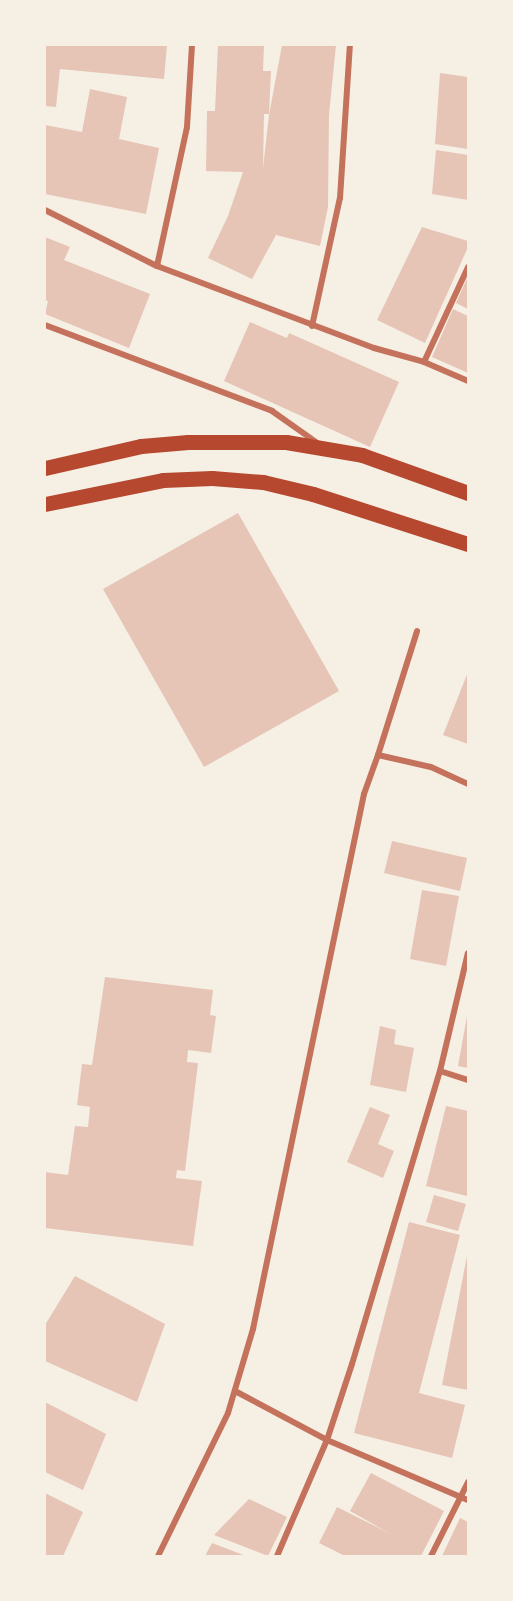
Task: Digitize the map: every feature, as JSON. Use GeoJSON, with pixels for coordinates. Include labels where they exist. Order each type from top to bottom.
{"type":"FeatureCollection","features":[{"type":"Feature","properties":{"kind":"main road"},"geometry":{"type":"LineString","coordinates":[[45,468],[141,446],[188,442],[286,442],[362,455],[468,493]]}},
{"type":"Feature","properties":{"kind":"main road"},"geometry":{"type":"LineString","coordinates":[[45,504],[163,480],[212,478],[263,482],[313,494],[468,544]]}},
{"type":"Feature","properties":{"kind":"street"},"geometry":{"type":"LineString","coordinates":[[157,266],[187,127],[192,45]]}},
{"type":"Feature","properties":{"kind":"street"},"geometry":{"type":"LineString","coordinates":[[312,326],[340,198],[350,45]]}},
{"type":"Feature","properties":{"kind":"street"},"geometry":{"type":"LineString","coordinates":[[45,210],[157,266],[312,326],[374,348],[424,362],[468,381]]}},
{"type":"Feature","properties":{"kind":"street"},"geometry":{"type":"LineString","coordinates":[[424,362],[468,267]]}},
{"type":"Feature","properties":{"kind":"street"},"geometry":{"type":"LineString","coordinates":[[45,325],[272,411],[324,448]]}},
{"type":"Feature","properties":{"kind":"street"},"geometry":{"type":"LineString","coordinates":[[158,1556],[228,1413],[253,1329],[364,794],[417,631]]}},
{"type":"Feature","properties":{"kind":"street"},"geometry":{"type":"LineString","coordinates":[[378,755],[431,767],[468,784]]}},
{"type":"Feature","properties":{"kind":"street"},"geometry":{"type":"LineString","coordinates":[[277,1556],[327,1440],[440,1071],[468,953]]}},
{"type":"Feature","properties":{"kind":"street"},"geometry":{"type":"LineString","coordinates":[[440,1071],[468,1080]]}},
{"type":"Feature","properties":{"kind":"street"},"geometry":{"type":"LineString","coordinates":[[235,1391],[327,1440],[468,1500]]}},
{"type":"Feature","properties":{"kind":"street"},"geometry":{"type":"LineString","coordinates":[[431,1556],[468,1482]]}},
{"type":"Feature","properties":{"kind":"building"},"geometry":{"type":"Polygon","coordinates":[[[45,45],[167,45],[164,79],[60,69],[56,107],[45,106],[45,45]]]}},
{"type":"Feature","properties":{"kind":"building"},"geometry":{"type":"Polygon","coordinates":[[[218,45],[264,45],[263,71],[271,71],[269,114],[264,114],[263,168],[269,115],[282,45],[336,45],[329,115],[328,207],[320,246],[276,235],[252,279],[208,258],[228,216],[243,172],[206,171],[207,111],[215,111],[218,45]]]}},
{"type":"Feature","properties":{"kind":"building"},"geometry":{"type":"Polygon","coordinates":[[[440,73],[468,77],[468,149],[435,144],[440,73]]]}},
{"type":"Feature","properties":{"kind":"building"},"geometry":{"type":"Polygon","coordinates":[[[90,89],[127,97],[119,139],[159,148],[146,214],[45,194],[45,125],[82,132],[90,89]]]}},
{"type":"Feature","properties":{"kind":"building"},"geometry":{"type":"Polygon","coordinates":[[[436,150],[468,155],[468,200],[432,194],[436,150]]]}},
{"type":"Feature","properties":{"kind":"building"},"geometry":{"type":"Polygon","coordinates":[[[422,227],[468,241],[468,247],[425,343],[377,320],[422,227]]]}},
{"type":"Feature","properties":{"kind":"building"},"geometry":{"type":"Polygon","coordinates":[[[45,237],[70,247],[64,260],[150,294],[129,348],[45,314],[48,301],[45,300],[45,237]]]}},
{"type":"Feature","properties":{"kind":"building"},"geometry":{"type":"Polygon","coordinates":[[[468,276],[468,309],[456,303],[468,276]]]}},
{"type":"Feature","properties":{"kind":"building"},"geometry":{"type":"Polygon","coordinates":[[[453,309],[468,316],[468,373],[432,357],[453,309]]]}},
{"type":"Feature","properties":{"kind":"building"},"geometry":{"type":"Polygon","coordinates":[[[250,322],[287,338],[289,333],[399,382],[370,447],[224,381],[250,322]]]}},
{"type":"Feature","properties":{"kind":"building"},"geometry":{"type":"Polygon","coordinates":[[[238,513],[339,691],[204,767],[103,589],[238,513]]]}},
{"type":"Feature","properties":{"kind":"building"},"geometry":{"type":"Polygon","coordinates":[[[468,672],[468,744],[443,735],[468,672]]]}},
{"type":"Feature","properties":{"kind":"building"},"geometry":{"type":"Polygon","coordinates":[[[392,841],[467,858],[460,891],[384,873],[392,841]]]}},
{"type":"Feature","properties":{"kind":"building"},"geometry":{"type":"Polygon","coordinates":[[[422,890],[459,896],[446,966],[410,959],[422,890]]]}},
{"type":"Feature","properties":{"kind":"building"},"geometry":{"type":"Polygon","coordinates":[[[105,977],[213,990],[210,1015],[216,1016],[211,1053],[188,1050],[187,1062],[198,1063],[185,1171],[177,1170],[176,1178],[202,1181],[193,1246],[45,1228],[45,1172],[68,1175],[75,1126],[88,1127],[90,1107],[77,1105],[82,1064],[92,1065],[105,977]]]}},
{"type":"Feature","properties":{"kind":"building"},"geometry":{"type":"Polygon","coordinates":[[[468,1017],[468,1068],[458,1066],[468,1017]]]}},
{"type":"Feature","properties":{"kind":"building"},"geometry":{"type":"Polygon","coordinates":[[[380,1026],[396,1030],[394,1044],[414,1048],[406,1092],[370,1085],[380,1026]]]}},
{"type":"Feature","properties":{"kind":"building"},"geometry":{"type":"Polygon","coordinates":[[[446,1106],[468,1111],[467,1196],[426,1186],[446,1106]]]}},
{"type":"Feature","properties":{"kind":"building"},"geometry":{"type":"Polygon","coordinates":[[[370,1107],[390,1115],[378,1144],[394,1151],[383,1178],[347,1162],[370,1107]]]}},
{"type":"Feature","properties":{"kind":"building"},"geometry":{"type":"Polygon","coordinates":[[[434,1195],[466,1204],[458,1231],[426,1222],[434,1195]]]}},
{"type":"Feature","properties":{"kind":"building"},"geometry":{"type":"Polygon","coordinates":[[[409,1222],[460,1235],[419,1393],[465,1405],[452,1458],[354,1433],[409,1222]]]}},
{"type":"Feature","properties":{"kind":"building"},"geometry":{"type":"Polygon","coordinates":[[[468,1256],[468,1390],[442,1385],[468,1256]]]}},
{"type":"Feature","properties":{"kind":"building"},"geometry":{"type":"Polygon","coordinates":[[[75,1276],[165,1324],[137,1402],[45,1361],[45,1325],[75,1276]]]}},
{"type":"Feature","properties":{"kind":"building"},"geometry":{"type":"Polygon","coordinates":[[[45,1402],[106,1434],[83,1490],[45,1472],[45,1402]]]}},
{"type":"Feature","properties":{"kind":"building"},"geometry":{"type":"Polygon","coordinates":[[[371,1473],[444,1511],[421,1556],[345,1556],[319,1543],[337,1507],[389,1533],[350,1511],[371,1473]]]}},
{"type":"Feature","properties":{"kind":"building"},"geometry":{"type":"Polygon","coordinates":[[[45,1493],[83,1512],[63,1556],[45,1556],[45,1493]]]}},
{"type":"Feature","properties":{"kind":"building"},"geometry":{"type":"Polygon","coordinates":[[[249,1499],[287,1517],[268,1556],[214,1535],[249,1499]]]}},
{"type":"Feature","properties":{"kind":"building"},"geometry":{"type":"Polygon","coordinates":[[[460,1518],[468,1522],[468,1556],[442,1556],[460,1518]]]}},
{"type":"Feature","properties":{"kind":"building"},"geometry":{"type":"Polygon","coordinates":[[[212,1543],[246,1556],[205,1556],[212,1543]]]}}]}
